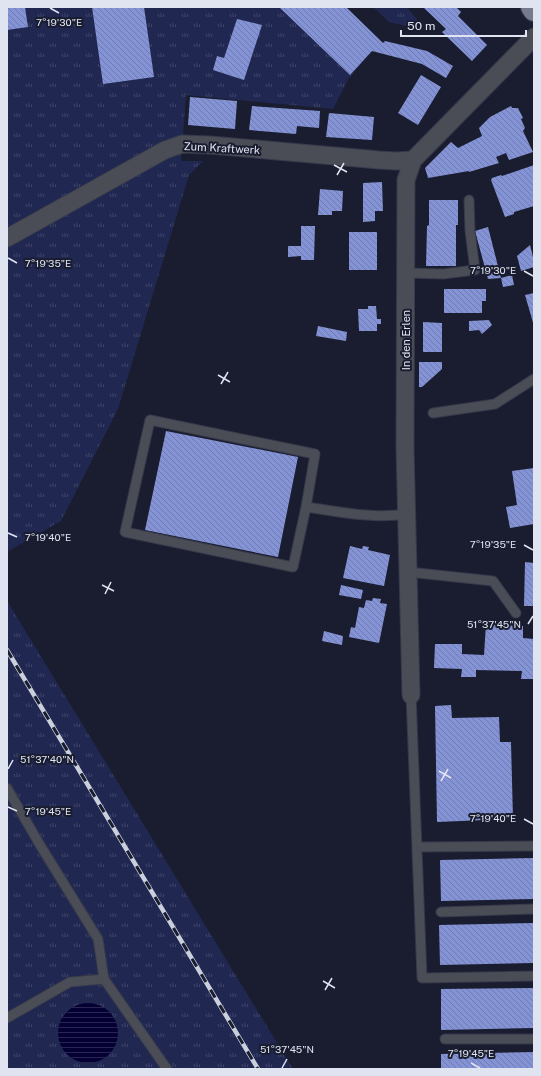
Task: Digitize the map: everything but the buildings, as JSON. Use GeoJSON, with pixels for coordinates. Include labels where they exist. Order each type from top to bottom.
{"type":"FeatureCollection","features":[{"type":"Feature","properties":{"kind":"street","name":"In den Erlen"},"geometry":{"type":"LineString","coordinates":[[411,695],[405,447],[406,180],[413,160],[534,37]]}},
{"type":"Feature","properties":{"kind":"street","name":"Zum Kraftwerk"},"geometry":{"type":"LineString","coordinates":[[7,238],[165,150],[182,144],[210,145],[379,160],[413,160]]}},
{"type":"Feature","properties":{"kind":"lane"},"geometry":{"type":"LineString","coordinates":[[406,273],[443,274],[475,270],[470,232],[469,200]]}},
{"type":"Feature","properties":{"kind":"lane"},"geometry":{"type":"LineString","coordinates":[[433,413],[495,404],[534,379]]}},
{"type":"Feature","properties":{"kind":"lane"},"geometry":{"type":"LineString","coordinates":[[150,420],[315,454],[306,507],[293,567],[125,532],[150,420]]}},
{"type":"Feature","properties":{"kind":"lane"},"geometry":{"type":"LineString","coordinates":[[306,507],[362,516],[407,514]]}},
{"type":"Feature","properties":{"kind":"lane"},"geometry":{"type":"LineString","coordinates":[[408,572],[493,581],[516,613]]}},
{"type":"Feature","properties":{"kind":"lane"},"geometry":{"type":"LineString","coordinates":[[411,695],[422,978],[534,976]]}},
{"type":"Feature","properties":{"kind":"lane"},"geometry":{"type":"LineString","coordinates":[[7,788],[98,939],[104,979],[167,1069]]}},
{"type":"Feature","properties":{"kind":"lane"},"geometry":{"type":"LineString","coordinates":[[417,847],[534,846]]}},
{"type":"Feature","properties":{"kind":"lane"},"geometry":{"type":"LineString","coordinates":[[442,912],[534,909]]}},
{"type":"Feature","properties":{"kind":"lane"},"geometry":{"type":"LineString","coordinates":[[7,1018],[70,982],[104,979]]}},
{"type":"Feature","properties":{"kind":"lane"},"geometry":{"type":"LineString","coordinates":[[445,1039],[534,1038]]}},
{"type":"Feature","properties":{"kind":"green space"},"geometry":{"type":"Polygon","coordinates":[[[7,7],[326,7],[372,51],[349,78],[333,109],[186,95],[181,161],[203,161],[189,175],[118,409],[61,521],[7,552],[7,7]]]}},
{"type":"Feature","properties":{"kind":"green space"},"geometry":{"type":"Polygon","coordinates":[[[373,7],[407,7],[418,21],[416,25],[411,27],[389,22],[373,7]]]}},
{"type":"Feature","properties":{"kind":"green space"},"geometry":{"type":"Polygon","coordinates":[[[7,601],[293,1069],[7,1069],[7,601]]]}},
{"type":"Feature","properties":{"kind":"shaded area"},"geometry":{"type":"Polygon","coordinates":[[[88,1003],[104,1008],[109,1012],[113,1017],[118,1033],[113,1049],[109,1054],[104,1058],[88,1063],[72,1058],[67,1054],[63,1049],[58,1033],[63,1017],[67,1012],[72,1008],[88,1003]]]}},
{"type":"Feature","properties":{"kind":"railway"},"geometry":{"type":"LineString","coordinates":[[7,650],[258,1069]]}}]}
